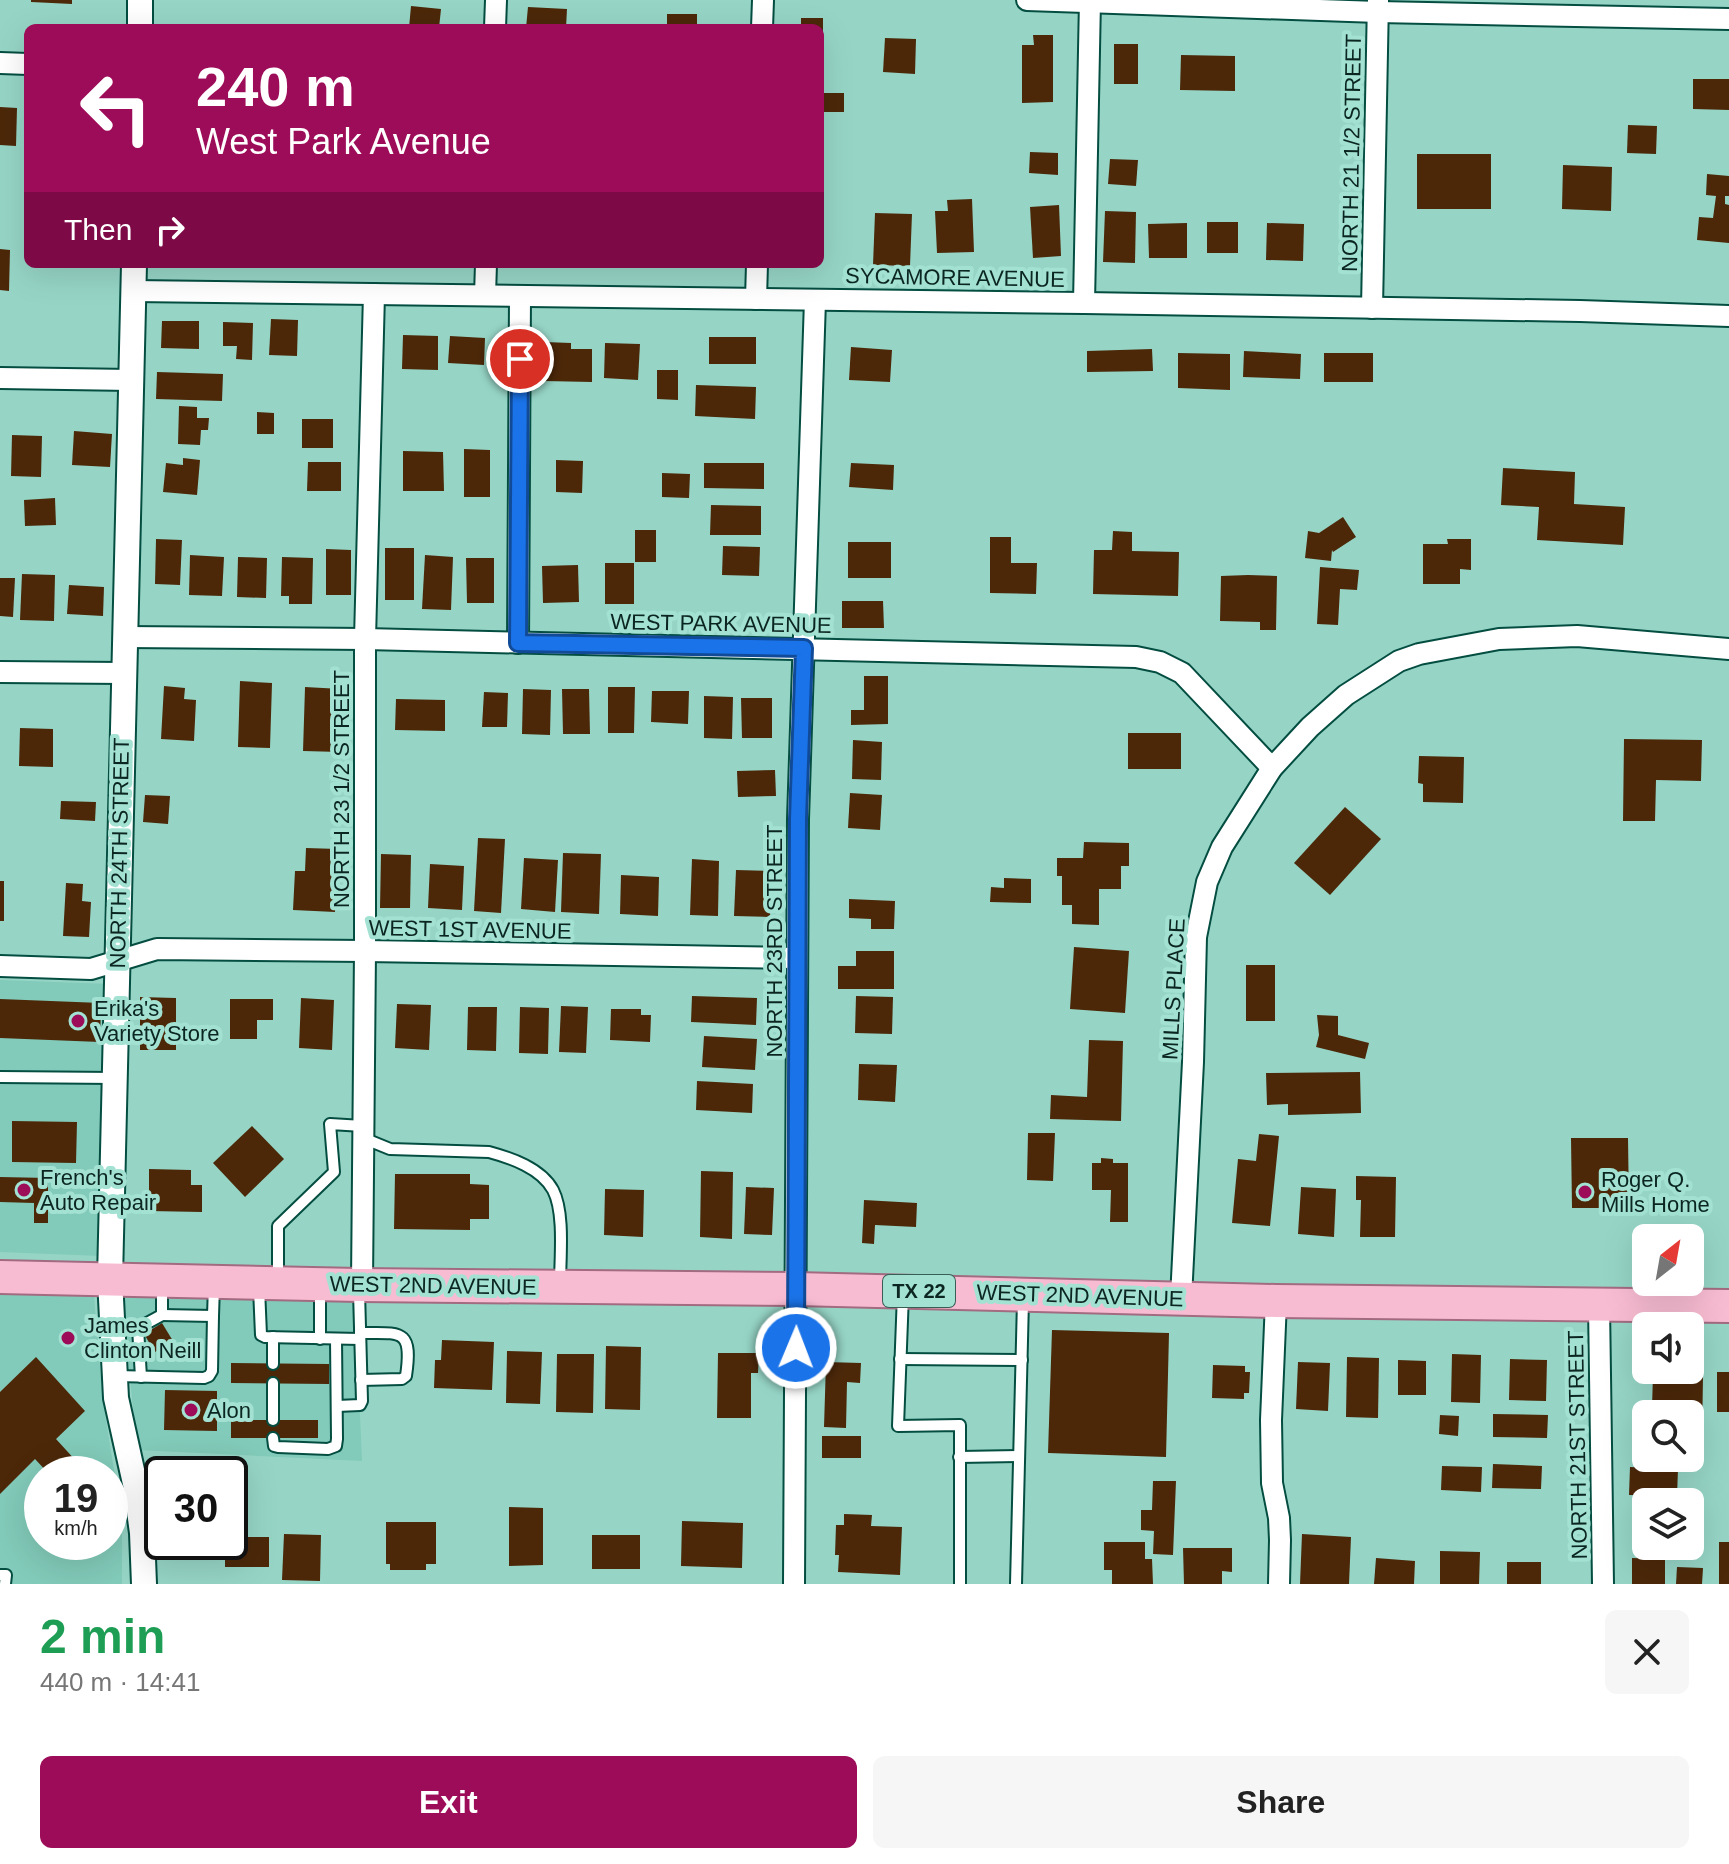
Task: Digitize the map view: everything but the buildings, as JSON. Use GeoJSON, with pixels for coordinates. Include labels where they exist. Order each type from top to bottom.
{"type":"FeatureCollection","features":[{"type":"Feature","properties":{"kind":"main road","name":"WEST 2ND AVENUE"},"geometry":{"type":"LineString","coordinates":[[0,1277],[903,1291],[1276,1301],[1729,1306]]}},
{"type":"Feature","properties":{"kind":"street"},"geometry":{"type":"LineString","coordinates":[[140,0],[140,24]]}},
{"type":"Feature","properties":{"kind":"street"},"geometry":{"type":"LineString","coordinates":[[495,24],[496,0]]}},
{"type":"Feature","properties":{"kind":"street"},"geometry":{"type":"LineString","coordinates":[[762,24],[763,0]]}},
{"type":"Feature","properties":{"kind":"street"},"geometry":{"type":"LineString","coordinates":[[1027,0],[1378,6],[1729,19]]}},
{"type":"Feature","properties":{"kind":"street"},"geometry":{"type":"LineString","coordinates":[[1084,303],[1090,1]]}},
{"type":"Feature","properties":{"kind":"street","name":"NORTH 21 1/2 STREET"},"geometry":{"type":"LineString","coordinates":[[1372,308],[1378,6]]}},
{"type":"Feature","properties":{"kind":"street"},"geometry":{"type":"LineString","coordinates":[[0,63],[24,64]]}},
{"type":"Feature","properties":{"kind":"street","name":"NORTH 24TH STREET"},"geometry":{"type":"LineString","coordinates":[[134,268],[110,1279],[116,1398],[136,1488],[144,1584]]}},
{"type":"Feature","properties":{"kind":"street"},"geometry":{"type":"LineString","coordinates":[[485,295],[486,268]]}},
{"type":"Feature","properties":{"kind":"street"},"geometry":{"type":"LineString","coordinates":[[756,299],[757,268]]}},
{"type":"Feature","properties":{"kind":"street","name":"SYCAMORE AVENUE"},"geometry":{"type":"LineString","coordinates":[[133,291],[1084,303],[1729,316]]}},
{"type":"Feature","properties":{"kind":"street","name":"NORTH 23 1/2 STREET"},"geometry":{"type":"LineString","coordinates":[[360,1284],[365,951],[365,639],[374,294]]}},
{"type":"Feature","properties":{"kind":"street"},"geometry":{"type":"LineString","coordinates":[[518,643],[520,296]]}},
{"type":"Feature","properties":{"kind":"street","name":"NORTH 23RD STREET"},"geometry":{"type":"LineString","coordinates":[[794,1584],[798,819],[815,300]]}},
{"type":"Feature","properties":{"kind":"street"},"geometry":{"type":"LineString","coordinates":[[0,378],[131,380]]}},
{"type":"Feature","properties":{"kind":"street","name":"MILLS PLACE"},"geometry":{"type":"LineString","coordinates":[[1181,1298],[1196,937],[1207,882],[1222,847],[1272,768],[1310,727],[1346,695],[1399,661],[1419,654],[1499,639],[1577,636],[1729,649]]}},
{"type":"Feature","properties":{"kind":"street","name":"WEST PARK AVENUE"},"geometry":{"type":"LineString","coordinates":[[124,637],[365,639],[1136,657],[1160,662],[1182,673],[1272,768]]}},
{"type":"Feature","properties":{"kind":"street"},"geometry":{"type":"LineString","coordinates":[[0,672],[123,673]]}},
{"type":"Feature","properties":{"kind":"street","name":"WEST 1ST AVENUE"},"geometry":{"type":"LineString","coordinates":[[0,966],[91,969],[157,949],[797,958]]}},
{"type":"Feature","properties":{"kind":"street"},"geometry":{"type":"LineString","coordinates":[[1276,1301],[1271,1420],[1272,1483],[1279,1518],[1279,1584]]}},
{"type":"Feature","properties":{"kind":"street","name":"NORTH 21ST STREET"},"geometry":{"type":"LineString","coordinates":[[1599,1305],[1603,1584]]}},
{"type":"Feature","properties":{"kind":"lane"},"geometry":{"type":"LineString","coordinates":[[0,1077],[115,1078]]}},
{"type":"Feature","properties":{"kind":"lane"},"geometry":{"type":"LineString","coordinates":[[361,1380],[402,1379],[406,1376],[407,1343],[403,1336],[395,1333],[320,1339],[273,1337],[261,1335],[260,1331],[278,1226],[334,1172],[330,1124],[363,1132],[390,1149],[489,1152],[529,1167],[552,1188],[559,1207],[560,1287]]}},
{"type":"Feature","properties":{"kind":"lane"},"geometry":{"type":"LineString","coordinates":[[162,1315],[163,1280]]}},
{"type":"Feature","properties":{"kind":"lane"},"geometry":{"type":"LineString","coordinates":[[115,1376],[209,1376],[212,1371],[214,1281]]}},
{"type":"Feature","properties":{"kind":"lane"},"geometry":{"type":"LineString","coordinates":[[320,1284],[320,1339]]}},
{"type":"Feature","properties":{"kind":"lane"},"geometry":{"type":"LineString","coordinates":[[337,1406],[360,1405],[362,1401],[360,1284]]}},
{"type":"Feature","properties":{"kind":"lane"},"geometry":{"type":"LineString","coordinates":[[903,1291],[898,1426],[960,1425],[960,1584]]}},
{"type":"Feature","properties":{"kind":"lane"},"geometry":{"type":"LineString","coordinates":[[1016,1584],[1023,1294]]}},
{"type":"Feature","properties":{"kind":"lane"},"geometry":{"type":"LineString","coordinates":[[113,1328],[138,1328],[162,1315],[213,1316]]}},
{"type":"Feature","properties":{"kind":"lane"},"geometry":{"type":"LineString","coordinates":[[138,1328],[141,1377]]}},
{"type":"Feature","properties":{"kind":"lane"},"geometry":{"type":"LineString","coordinates":[[273,1337],[273,1364]]}},
{"type":"Feature","properties":{"kind":"lane"},"geometry":{"type":"LineString","coordinates":[[273,1442],[328,1449],[336,1446],[336,1339]]}},
{"type":"Feature","properties":{"kind":"lane"},"geometry":{"type":"LineString","coordinates":[[900,1359],[1022,1360]]}},
{"type":"Feature","properties":{"kind":"lane"},"geometry":{"type":"LineString","coordinates":[[273,1383],[273,1420]]}},
{"type":"Feature","properties":{"kind":"lane"},"geometry":{"type":"LineString","coordinates":[[959,1457],[1019,1456]]}},
{"type":"Feature","properties":{"kind":"lane"},"geometry":{"type":"LineString","coordinates":[[0,1575],[6,1575],[5,1584]]}},
{"type":"Feature","properties":{"kind":"shaded area"},"geometry":{"type":"Polygon","coordinates":[[[0,980],[111,984],[101,1256],[0,1252],[0,980]]]}},
{"type":"Feature","properties":{"kind":"shaded area"},"geometry":{"type":"Polygon","coordinates":[[[0,1289],[94,1296],[103,1402],[112,1456],[24,1456],[24,1560],[122,1560],[122,1584],[0,1584],[0,1289]]]}},
{"type":"Feature","properties":{"kind":"shaded area"},"geometry":{"type":"Polygon","coordinates":[[[122,1295],[355,1299],[362,1461],[137,1450],[122,1295]]]}},
{"type":"Feature","properties":{"kind":"place","name":"Erika's Variety Store"},"geometry":{"type":"Point","coordinates":[78,1021]}},
{"type":"Feature","properties":{"kind":"place","name":"French's Auto Repair"},"geometry":{"type":"Point","coordinates":[24,1190]}},
{"type":"Feature","properties":{"kind":"place","name":"Roger Q. Mills Home"},"geometry":{"type":"Point","coordinates":[1585,1192]}},
{"type":"Feature","properties":{"kind":"place","name":"James Clinton Neill"},"geometry":{"type":"Point","coordinates":[68,1338]}},
{"type":"Feature","properties":{"kind":"place","name":"Alon"},"geometry":{"type":"Point","coordinates":[191,1410]}},
{"type":"Feature","properties":{"kind":"route"},"geometry":{"type":"LineString","coordinates":[[520,359],[518,643],[804,648],[798,819],[796,1348]]}}]}
